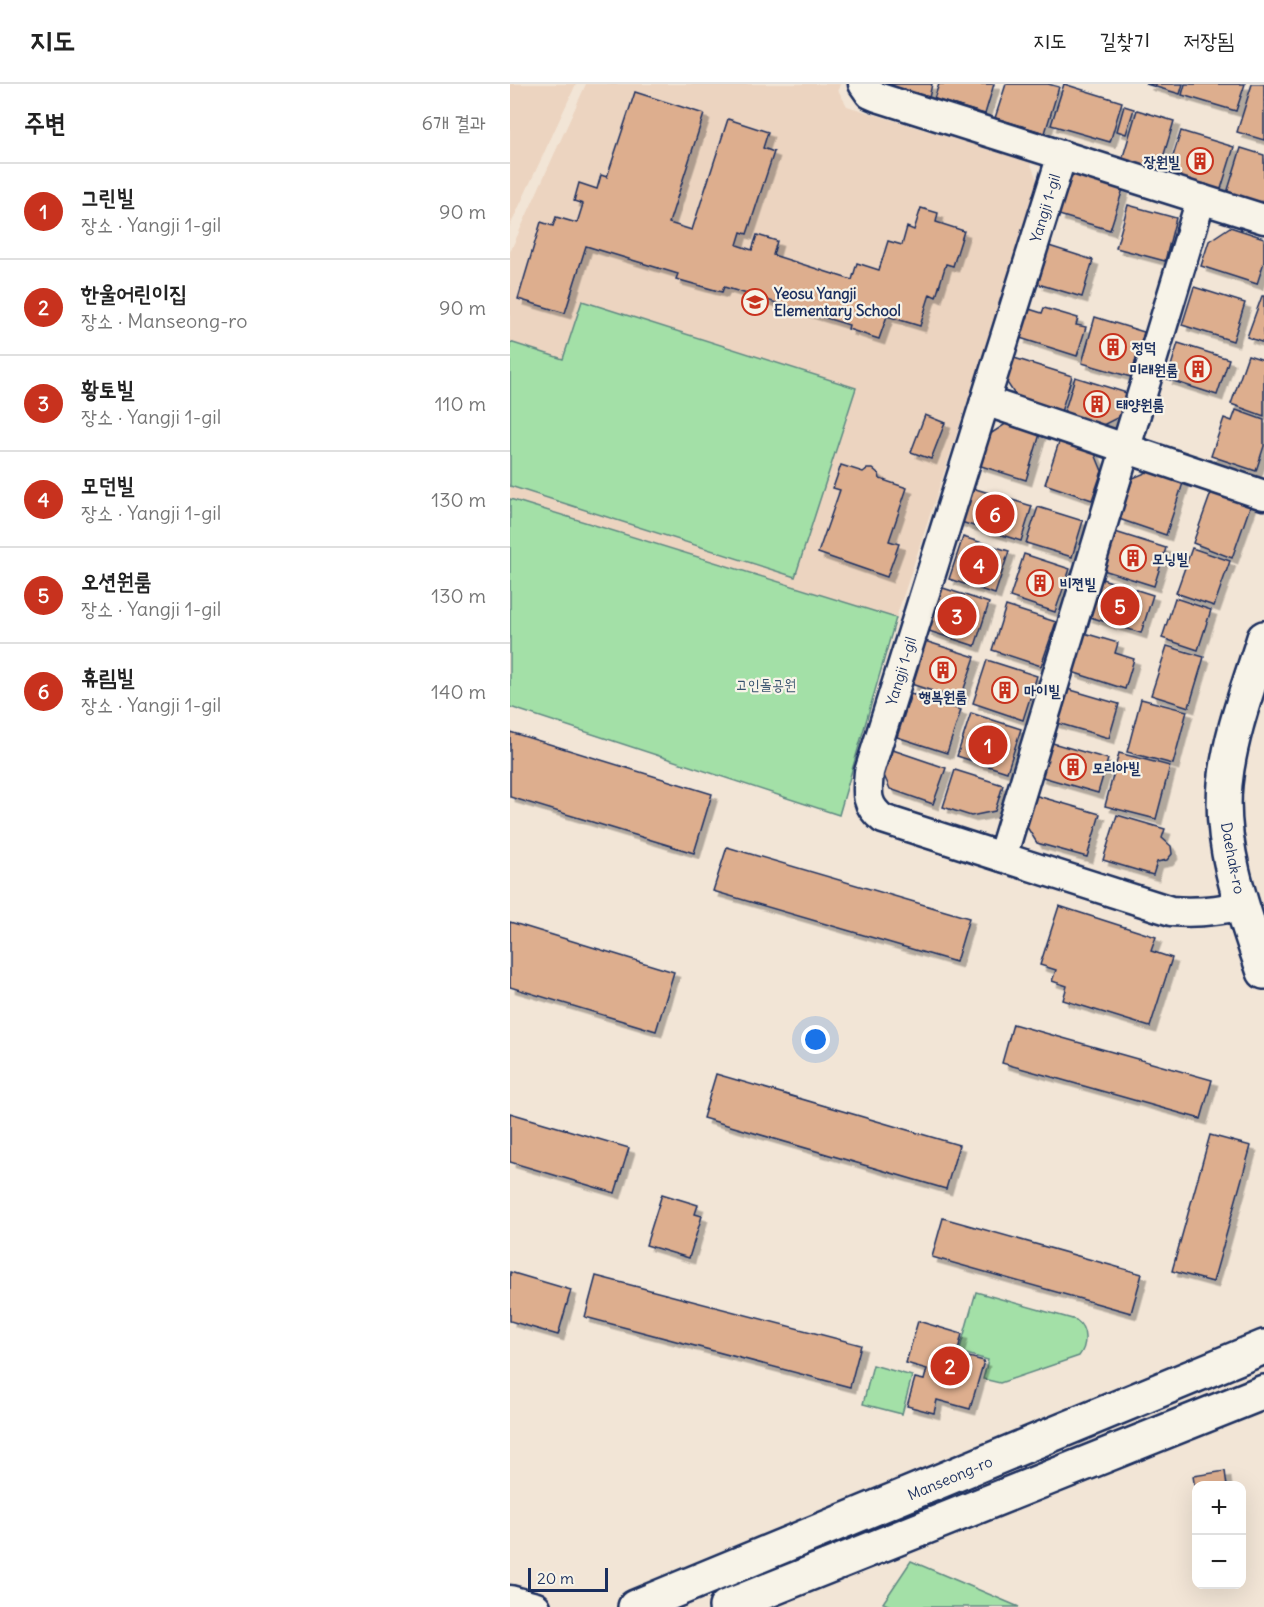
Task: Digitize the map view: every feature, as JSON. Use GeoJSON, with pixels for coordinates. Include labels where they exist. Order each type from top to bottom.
{"type":"FeatureCollection","features":[{"type":"Feature","properties":{"kind":"street"},"geometry":{"type":"LineString","coordinates":[[863,84],[870,94],[877,97],[1062,155]]}},
{"type":"Feature","properties":{"kind":"street","name":"Yangji 1-gil"},"geometry":{"type":"LineString","coordinates":[[1242,904],[1221,910],[1194,913],[1171,911],[883,819],[872,810],[868,788],[869,772],[1062,155],[1264,219]]}},
{"type":"Feature","properties":{"kind":"street"},"geometry":{"type":"LineString","coordinates":[[1002,857],[1201,199]]}},
{"type":"Feature","properties":{"kind":"street"},"geometry":{"type":"LineString","coordinates":[[985,401],[1264,495]]}},
{"type":"Feature","properties":{"kind":"street","name":"Daehak-ro"},"geometry":{"type":"LineString","coordinates":[[1264,638],[1231,745],[1224,811],[1228,846],[1242,904],[1264,972]]}},
{"type":"Feature","properties":{"kind":"street","name":"Manseong-ro"},"geometry":{"type":"LineString","coordinates":[[635,1607],[1264,1347]]}},
{"type":"Feature","properties":{"kind":"street"},"geometry":{"type":"LineString","coordinates":[[726,1607],[1264,1392]]}},
{"type":"Feature","properties":{"kind":"street"},"geometry":{"type":"LineString","coordinates":[[510,1600],[536,1607]]}},
{"type":"Feature","properties":{"kind":"shaded area"},"geometry":{"type":"Polygon","coordinates":[[[510,84],[576,84],[510,226],[510,84]]]}},
{"type":"Feature","properties":{"kind":"shaded area","name":"Yeosu Yangji Elementary School"},"geometry":{"type":"Polygon","coordinates":[[[586,84],[840,84],[838,90],[847,106],[1030,162],[1039,185],[896,618],[510,499],[510,252],[586,84]]]}},
{"type":"Feature","properties":{"kind":"green space"},"geometry":{"type":"Polygon","coordinates":[[[582,301],[856,388],[795,577],[510,486],[510,342],[563,359],[582,301]]]}},
{"type":"Feature","properties":{"kind":"green space","name":"고인돌공원"},"geometry":{"type":"Polygon","coordinates":[[[510,499],[896,618],[839,815],[510,707],[510,499]]]}},
{"type":"Feature","properties":{"kind":"green space"},"geometry":{"type":"Polygon","coordinates":[[[976,1292],[1076,1320],[1083,1328],[1085,1337],[1082,1352],[1079,1356],[1000,1383],[983,1379],[988,1360],[959,1352],[976,1292]]]}},
{"type":"Feature","properties":{"kind":"green space"},"geometry":{"type":"Polygon","coordinates":[[[873,1365],[912,1376],[902,1414],[863,1404],[873,1365]]]}},
{"type":"Feature","properties":{"kind":"green space"},"geometry":{"type":"Polygon","coordinates":[[[911,1561],[1019,1607],[893,1607],[883,1603],[911,1561]]]}},
{"type":"Feature","properties":{"kind":"building"},"geometry":{"type":"Polygon","coordinates":[[[882,84],[932,84],[929,98],[882,84]]]}},
{"type":"Feature","properties":{"kind":"building"},"geometry":{"type":"Polygon","coordinates":[[[939,84],[994,84],[985,114],[934,99],[939,84]]]}},
{"type":"Feature","properties":{"kind":"building"},"geometry":{"type":"Polygon","coordinates":[[[1006,84],[1048,84],[1059,87],[1045,133],[995,118],[1006,84]]]}},
{"type":"Feature","properties":{"kind":"building"},"geometry":{"type":"Polygon","coordinates":[[[1064,84],[1122,102],[1110,142],[1051,125],[1064,84]]]}},
{"type":"Feature","properties":{"kind":"building"},"geometry":{"type":"Polygon","coordinates":[[[1146,84],[1183,84],[1180,94],[1146,84]]]}},
{"type":"Feature","properties":{"kind":"building"},"geometry":{"type":"Polygon","coordinates":[[[1185,84],[1245,84],[1236,111],[1182,95],[1185,84]]]}},
{"type":"Feature","properties":{"kind":"building"},"geometry":{"type":"Polygon","coordinates":[[[1252,84],[1264,84],[1264,140],[1237,132],[1252,84]]]}},
{"type":"Feature","properties":{"kind":"building"},"geometry":{"type":"Polygon","coordinates":[[[635,92],[704,114],[669,223],[692,230],[728,119],[768,132],[763,148],[774,152],[747,234],[741,232],[737,245],[752,250],[757,235],[777,241],[773,255],[852,280],[857,263],[879,270],[888,241],[902,245],[907,227],[914,230],[921,208],[938,213],[936,222],[964,231],[953,266],[946,264],[936,297],[930,294],[920,326],[887,316],[879,339],[848,329],[849,325],[724,287],[722,292],[676,279],[678,274],[586,246],[565,313],[518,299],[541,222],[553,226],[556,217],[577,223],[583,204],[574,201],[579,183],[597,189],[601,175],[607,177],[635,92]]]}},
{"type":"Feature","properties":{"kind":"building"},"geometry":{"type":"Polygon","coordinates":[[[1124,106],[1134,109],[1126,134],[1117,131],[1124,106]]]}},
{"type":"Feature","properties":{"kind":"building"},"geometry":{"type":"Polygon","coordinates":[[[1137,110],[1174,121],[1159,171],[1122,160],[1137,110]]]}},
{"type":"Feature","properties":{"kind":"building","name":"장원빌"},"geometry":{"type":"Polygon","coordinates":[[[1181,131],[1234,147],[1220,192],[1167,175],[1181,131]]]}},
{"type":"Feature","properties":{"kind":"building"},"geometry":{"type":"Polygon","coordinates":[[[1241,148],[1264,155],[1264,204],[1227,193],[1241,148]]]}},
{"type":"Feature","properties":{"kind":"building"},"geometry":{"type":"Polygon","coordinates":[[[1076,175],[1123,189],[1110,230],[1059,215],[1062,204],[1052,201],[1060,177],[1076,175]]]}},
{"type":"Feature","properties":{"kind":"building"},"geometry":{"type":"Polygon","coordinates":[[[1128,205],[1176,218],[1165,261],[1116,248],[1128,205]]]}},
{"type":"Feature","properties":{"kind":"building"},"geometry":{"type":"Polygon","coordinates":[[[1230,227],[1264,238],[1264,262],[1257,284],[1201,266],[1209,241],[1230,227]]]}},
{"type":"Feature","properties":{"kind":"building"},"geometry":{"type":"Polygon","coordinates":[[[1049,246],[1093,260],[1082,297],[1038,284],[1049,246]]]}},
{"type":"Feature","properties":{"kind":"building"},"geometry":{"type":"Polygon","coordinates":[[[1194,287],[1245,303],[1233,341],[1182,325],[1194,287]]]}},
{"type":"Feature","properties":{"kind":"building"},"geometry":{"type":"Polygon","coordinates":[[[1262,296],[1264,296],[1264,343],[1247,337],[1262,296]]]}},
{"type":"Feature","properties":{"kind":"building"},"geometry":{"type":"Polygon","coordinates":[[[1044,308],[1078,318],[1076,325],[1086,327],[1077,356],[1020,338],[1029,309],[1042,313],[1044,308]]]}},
{"type":"Feature","properties":{"kind":"building","name":"정덕"},"geometry":{"type":"Polygon","coordinates":[[[1095,317],[1144,332],[1131,377],[1082,363],[1095,317]]]}},
{"type":"Feature","properties":{"kind":"building","name":"미래원룸"},"geometry":{"type":"Polygon","coordinates":[[[1178,343],[1229,359],[1217,395],[1167,379],[1178,343]]]}},
{"type":"Feature","properties":{"kind":"building"},"geometry":{"type":"Polygon","coordinates":[[[1248,355],[1264,360],[1264,416],[1231,404],[1248,355]]]}},
{"type":"Feature","properties":{"kind":"building"},"geometry":{"type":"Polygon","coordinates":[[[1011,357],[1072,376],[1061,412],[1017,398],[1004,378],[1011,357]]]}},
{"type":"Feature","properties":{"kind":"building","name":"태양원룸"},"geometry":{"type":"Polygon","coordinates":[[[1075,377],[1130,394],[1123,415],[1103,425],[1064,413],[1075,377]]]}},
{"type":"Feature","properties":{"kind":"building"},"geometry":{"type":"Polygon","coordinates":[[[1236,410],[1264,420],[1264,446],[1256,471],[1211,456],[1224,418],[1232,421],[1236,410]]]}},
{"type":"Feature","properties":{"kind":"building"},"geometry":{"type":"Polygon","coordinates":[[[925,415],[945,423],[931,459],[911,452],[925,415]]]}},
{"type":"Feature","properties":{"kind":"building"},"geometry":{"type":"Polygon","coordinates":[[[1007,423],[1040,434],[1026,480],[978,465],[987,436],[1007,423]]]}},
{"type":"Feature","properties":{"kind":"building"},"geometry":{"type":"Polygon","coordinates":[[[1060,439],[1093,449],[1102,471],[1092,500],[1045,484],[1060,439]]]}},
{"type":"Feature","properties":{"kind":"building"},"geometry":{"type":"Polygon","coordinates":[[[841,465],[863,472],[873,469],[879,474],[880,479],[907,488],[889,541],[899,544],[887,577],[818,553],[840,490],[833,488],[841,465]]]}},
{"type":"Feature","properties":{"kind":"building"},"geometry":{"type":"Polygon","coordinates":[[[1152,470],[1184,480],[1166,535],[1119,519],[1133,478],[1152,470]]]}},
{"type":"Feature","properties":{"kind":"building"},"geometry":{"type":"Polygon","coordinates":[[[969,487],[1032,506],[1021,541],[958,521],[969,487]]]}},
{"type":"Feature","properties":{"kind":"building"},"geometry":{"type":"Polygon","coordinates":[[[1212,490],[1251,504],[1232,558],[1193,543],[1212,490]]]}},
{"type":"Feature","properties":{"kind":"building"},"geometry":{"type":"Polygon","coordinates":[[[1038,507],[1083,521],[1072,557],[1026,543],[1038,507]]]}},
{"type":"Feature","properties":{"kind":"building","name":"모닝빌"},"geometry":{"type":"Polygon","coordinates":[[[1112,531],[1166,548],[1154,586],[1100,569],[1112,531]]]}},
{"type":"Feature","properties":{"kind":"building"},"geometry":{"type":"Polygon","coordinates":[[[963,537],[1009,551],[995,594],[949,579],[963,537]]]}},
{"type":"Feature","properties":{"kind":"building"},"geometry":{"type":"Polygon","coordinates":[[[1192,548],[1230,561],[1214,606],[1176,593],[1192,548]]]}},
{"type":"Feature","properties":{"kind":"building","name":"비젼빌"},"geometry":{"type":"Polygon","coordinates":[[[1024,554],[1070,569],[1055,612],[1010,597],[1024,554]]]}},
{"type":"Feature","properties":{"kind":"building"},"geometry":{"type":"Polygon","coordinates":[[[1099,578],[1153,595],[1141,633],[1087,616],[1099,578]]]}},
{"type":"Feature","properties":{"kind":"building"},"geometry":{"type":"Polygon","coordinates":[[[940,587],[989,603],[975,646],[926,630],[940,587]]]}},
{"type":"Feature","properties":{"kind":"building"},"geometry":{"type":"Polygon","coordinates":[[[1175,598],[1211,610],[1198,650],[1162,638],[1175,598]]]}},
{"type":"Feature","properties":{"kind":"building"},"geometry":{"type":"Polygon","coordinates":[[[1006,606],[1056,622],[1041,666],[992,650],[1006,606]]]}},
{"type":"Feature","properties":{"kind":"building"},"geometry":{"type":"Polygon","coordinates":[[[1084,633],[1118,643],[1115,653],[1134,659],[1125,689],[1072,672],[1084,633]]]}},
{"type":"Feature","properties":{"kind":"building","name":"행복원룸"},"geometry":{"type":"Polygon","coordinates":[[[925,641],[975,657],[960,700],[911,684],[925,641]]]}},
{"type":"Feature","properties":{"kind":"building"},"geometry":{"type":"Polygon","coordinates":[[[1167,646],[1204,657],[1189,707],[1151,695],[1167,646]]]}},
{"type":"Feature","properties":{"kind":"building","name":"마이빌"},"geometry":{"type":"Polygon","coordinates":[[[987,660],[1037,676],[1023,720],[973,703],[987,660]]]}},
{"type":"Feature","properties":{"kind":"building"},"geometry":{"type":"Polygon","coordinates":[[[1064,688],[1119,704],[1109,738],[1054,722],[1064,688]]]}},
{"type":"Feature","properties":{"kind":"building"},"geometry":{"type":"Polygon","coordinates":[[[911,694],[961,710],[947,753],[897,737],[911,694]]]}},
{"type":"Feature","properties":{"kind":"building"},"geometry":{"type":"Polygon","coordinates":[[[1141,699],[1187,711],[1173,764],[1127,752],[1141,699]]]}},
{"type":"Feature","properties":{"kind":"building"},"geometry":{"type":"Polygon","coordinates":[[[971,713],[1021,729],[1007,772],[957,756],[971,713]]]}},
{"type":"Feature","properties":{"kind":"building"},"geometry":{"type":"Polygon","coordinates":[[[510,732],[712,794],[694,853],[510,797],[510,732]]]}},
{"type":"Feature","properties":{"kind":"building","name":"모리아빌"},"geometry":{"type":"Polygon","coordinates":[[[1049,742],[1108,759],[1098,793],[1039,776],[1049,742]]]}},
{"type":"Feature","properties":{"kind":"building"},"geometry":{"type":"Polygon","coordinates":[[[890,749],[946,768],[933,804],[890,789],[882,771],[890,749]]]}},
{"type":"Feature","properties":{"kind":"building"},"geometry":{"type":"Polygon","coordinates":[[[1119,753],[1170,766],[1156,819],[1105,806],[1119,753]]]}},
{"type":"Feature","properties":{"kind":"building"},"geometry":{"type":"Polygon","coordinates":[[[955,770],[1003,785],[995,811],[971,816],[943,807],[955,770]]]}},
{"type":"Feature","properties":{"kind":"building"},"geometry":{"type":"Polygon","coordinates":[[[1034,795],[1100,814],[1087,857],[1037,843],[1025,824],[1034,795]]]}},
{"type":"Feature","properties":{"kind":"building"},"geometry":{"type":"Polygon","coordinates":[[[1117,815],[1165,829],[1162,838],[1171,846],[1172,854],[1167,860],[1157,862],[1153,875],[1103,860],[1117,815]]]}},
{"type":"Feature","properties":{"kind":"building"},"geometry":{"type":"Polygon","coordinates":[[[727,847],[969,918],[956,962],[713,891],[727,847]]]}},
{"type":"Feature","properties":{"kind":"building"},"geometry":{"type":"Polygon","coordinates":[[[1059,906],[1156,937],[1151,951],[1172,958],[1150,1027],[1063,1000],[1067,986],[1052,981],[1056,970],[1040,965],[1059,906]]]}},
{"type":"Feature","properties":{"kind":"building"},"geometry":{"type":"Polygon","coordinates":[[[510,922],[674,972],[656,1031],[510,987],[510,922]]]}},
{"type":"Feature","properties":{"kind":"building"},"geometry":{"type":"Polygon","coordinates":[[[1013,1024],[1212,1080],[1201,1119],[1002,1063],[1013,1024]]]}},
{"type":"Feature","properties":{"kind":"building"},"geometry":{"type":"Polygon","coordinates":[[[716,1074],[959,1145],[946,1189],[703,1118],[716,1074]]]}},
{"type":"Feature","properties":{"kind":"building"},"geometry":{"type":"Polygon","coordinates":[[[510,1113],[629,1148],[615,1193],[510,1162],[510,1113]]]}},
{"type":"Feature","properties":{"kind":"building"},"geometry":{"type":"Polygon","coordinates":[[[1210,1135],[1251,1146],[1213,1282],[1172,1271],[1210,1135]]]}},
{"type":"Feature","properties":{"kind":"building"},"geometry":{"type":"Polygon","coordinates":[[[662,1194],[698,1205],[695,1214],[702,1216],[689,1258],[646,1245],[662,1194]]]}},
{"type":"Feature","properties":{"kind":"building"},"geometry":{"type":"Polygon","coordinates":[[[943,1218],[1142,1274],[1131,1313],[932,1257],[943,1218]]]}},
{"type":"Feature","properties":{"kind":"building"},"geometry":{"type":"Polygon","coordinates":[[[510,1272],[571,1290],[558,1335],[510,1321],[510,1272]]]}},
{"type":"Feature","properties":{"kind":"building"},"geometry":{"type":"Polygon","coordinates":[[[596,1276],[861,1345],[850,1387],[585,1317],[596,1276]]]}},
{"type":"Feature","properties":{"kind":"building"},"geometry":{"type":"Polygon","coordinates":[[[918,1321],[962,1334],[957,1354],[984,1361],[970,1409],[937,1400],[934,1413],[907,1406],[915,1378],[924,1380],[927,1369],[906,1363],[918,1321]]]}},
{"type":"Feature","properties":{"kind":"building"},"geometry":{"type":"Polygon","coordinates":[[[1225,1471],[1226,1481],[1194,1481],[1193,1476],[1225,1471]]]}},
{"type":"Feature","properties":{"kind":"place","name":"장원빌"},"geometry":{"type":"Point","coordinates":[1200,161]}},
{"type":"Feature","properties":{"kind":"place","name":"Yeosu Yangji Elementary School"},"geometry":{"type":"Point","coordinates":[755,302]}},
{"type":"Feature","properties":{"kind":"place","name":"정덕"},"geometry":{"type":"Point","coordinates":[1113,347]}},
{"type":"Feature","properties":{"kind":"place","name":"미래원룸"},"geometry":{"type":"Point","coordinates":[1198,369]}},
{"type":"Feature","properties":{"kind":"place","name":"태양원룸"},"geometry":{"type":"Point","coordinates":[1097,404]}},
{"type":"Feature","properties":{"kind":"place","name":"휴림빌"},"geometry":{"type":"Point","coordinates":[995,514]}},
{"type":"Feature","properties":{"kind":"place","name":"모닝빌"},"geometry":{"type":"Point","coordinates":[1133,558]}},
{"type":"Feature","properties":{"kind":"place","name":"모던빌"},"geometry":{"type":"Point","coordinates":[979,565]}},
{"type":"Feature","properties":{"kind":"place","name":"비젼빌"},"geometry":{"type":"Point","coordinates":[1040,583]}},
{"type":"Feature","properties":{"kind":"place","name":"오션원룸"},"geometry":{"type":"Point","coordinates":[1120,606]}},
{"type":"Feature","properties":{"kind":"place","name":"황토빌"},"geometry":{"type":"Point","coordinates":[957,616]}},
{"type":"Feature","properties":{"kind":"place","name":"행복원룸"},"geometry":{"type":"Point","coordinates":[943,670]}},
{"type":"Feature","properties":{"kind":"place","name":"마이빌"},"geometry":{"type":"Point","coordinates":[1005,690]}},
{"type":"Feature","properties":{"kind":"place","name":"그린빌"},"geometry":{"type":"Point","coordinates":[988,745]}},
{"type":"Feature","properties":{"kind":"place","name":"모리아빌"},"geometry":{"type":"Point","coordinates":[1073,767]}},
{"type":"Feature","properties":{"kind":"place","name":"한울어린이집"},"geometry":{"type":"Point","coordinates":[950,1366]}}]}
